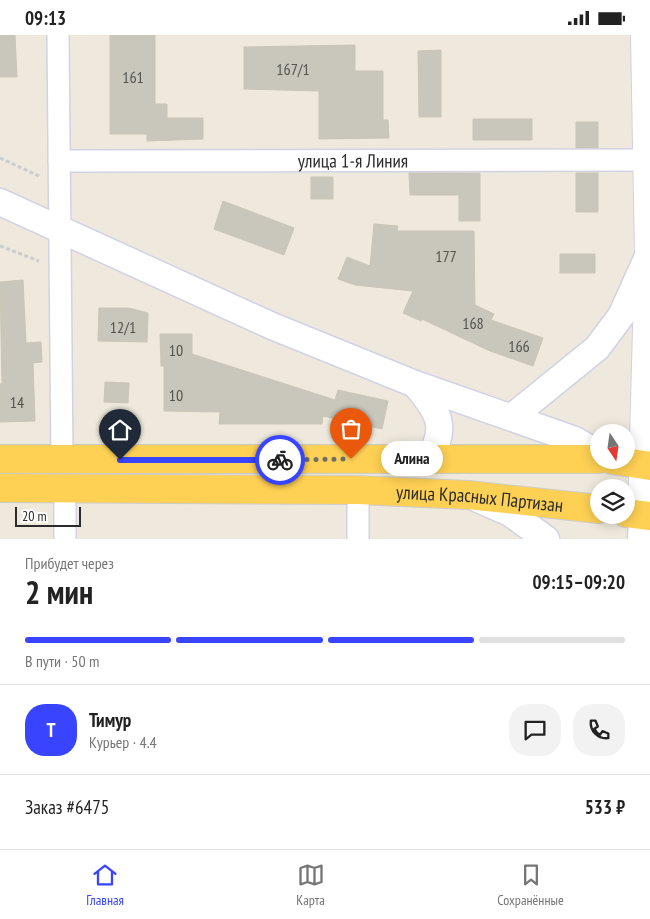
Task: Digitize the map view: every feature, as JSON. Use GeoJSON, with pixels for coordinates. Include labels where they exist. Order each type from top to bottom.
{"type":"FeatureCollection","features":[{"type":"Feature","properties":{"kind":"highway","name":"улица Красных Партизан"},"geometry":{"type":"LineString","coordinates":[[0,459],[590,459]]}},
{"type":"Feature","properties":{"kind":"highway","name":"улица Красных Партизан"},"geometry":{"type":"LineString","coordinates":[[0,487],[358,490],[468,495],[590,508]]}},
{"type":"Feature","properties":{"kind":"main road"},"geometry":{"type":"LineString","coordinates":[[640,521],[646,466],[650,254],[645,35]]}},
{"type":"Feature","properties":{"kind":"street"},"geometry":{"type":"LineString","coordinates":[[58,35],[62,460]]}},
{"type":"Feature","properties":{"kind":"street","name":"улица 1-я Линия"},"geometry":{"type":"LineString","coordinates":[[59,161],[647,161]]}},
{"type":"Feature","properties":{"kind":"street"},"geometry":{"type":"LineString","coordinates":[[0,202],[272,326],[415,384],[575,440],[590,449]]}},
{"type":"Feature","properties":{"kind":"street"},"geometry":{"type":"LineString","coordinates":[[512,417],[597,348],[621,316],[650,254]]}},
{"type":"Feature","properties":{"kind":"street"},"geometry":{"type":"LineString","coordinates":[[415,384],[434,406],[440,423],[436,447],[428,459]]}},
{"type":"Feature","properties":{"kind":"street"},"geometry":{"type":"LineString","coordinates":[[65,489],[65,539]]}},
{"type":"Feature","properties":{"kind":"street"},"geometry":{"type":"LineString","coordinates":[[358,490],[358,539]]}},
{"type":"Feature","properties":{"kind":"street"},"geometry":{"type":"LineString","coordinates":[[468,495],[510,513],[546,539]]}},
{"type":"Feature","properties":{"kind":"path"},"geometry":{"type":"LineString","coordinates":[[0,158],[60,185]]}},
{"type":"Feature","properties":{"kind":"path"},"geometry":{"type":"LineString","coordinates":[[0,246],[60,269]]}},
{"type":"Feature","properties":{"kind":"building"},"geometry":{"type":"Polygon","coordinates":[[[0,35],[15,35],[17,77],[0,77],[0,35]]]}},
{"type":"Feature","properties":{"kind":"building"},"geometry":{"type":"Polygon","coordinates":[[[110,35],[155,35],[155,104],[167,104],[167,118],[203,118],[203,139],[147,141],[147,134],[110,134],[110,35]]]}},
{"type":"Feature","properties":{"kind":"building"},"geometry":{"type":"Polygon","coordinates":[[[355,45],[355,71],[383,71],[383,120],[388,120],[389,138],[319,139],[319,91],[244,89],[244,47],[355,45]]]}},
{"type":"Feature","properties":{"kind":"building"},"geometry":{"type":"Polygon","coordinates":[[[441,50],[441,117],[419,117],[418,51],[441,50]]]}},
{"type":"Feature","properties":{"kind":"building"},"geometry":{"type":"Polygon","coordinates":[[[473,119],[532,119],[532,140],[473,140],[473,119]]]}},
{"type":"Feature","properties":{"kind":"building"},"geometry":{"type":"Polygon","coordinates":[[[576,122],[598,122],[598,148],[576,148],[576,122]]]}},
{"type":"Feature","properties":{"kind":"building"},"geometry":{"type":"Polygon","coordinates":[[[409,173],[480,173],[480,221],[459,221],[459,195],[410,195],[409,173]]]}},
{"type":"Feature","properties":{"kind":"building"},"geometry":{"type":"Polygon","coordinates":[[[576,173],[598,173],[598,212],[576,212],[576,173]]]}},
{"type":"Feature","properties":{"kind":"building"},"geometry":{"type":"Polygon","coordinates":[[[311,177],[333,177],[333,199],[311,199],[311,177]]]}},
{"type":"Feature","properties":{"kind":"building"},"geometry":{"type":"Polygon","coordinates":[[[223,201],[294,228],[284,255],[214,229],[223,201]]]}},
{"type":"Feature","properties":{"kind":"building"},"geometry":{"type":"Polygon","coordinates":[[[374,224],[398,226],[397,231],[474,231],[475,305],[494,314],[491,320],[543,338],[533,366],[490,351],[422,319],[421,321],[403,313],[413,291],[355,285],[338,279],[347,257],[370,266],[374,224]]]}},
{"type":"Feature","properties":{"kind":"building"},"geometry":{"type":"Polygon","coordinates":[[[560,254],[595,254],[595,273],[560,273],[560,254]]]}},
{"type":"Feature","properties":{"kind":"building"},"geometry":{"type":"Polygon","coordinates":[[[23,280],[26,343],[41,342],[42,362],[33,363],[35,421],[0,422],[0,384],[2,384],[0,282],[23,280]]]}},
{"type":"Feature","properties":{"kind":"building"},"geometry":{"type":"Polygon","coordinates":[[[99,308],[129,308],[148,313],[147,342],[98,341],[99,308]]]}},
{"type":"Feature","properties":{"kind":"building"},"geometry":{"type":"Polygon","coordinates":[[[160,334],[192,334],[192,354],[335,400],[338,390],[388,401],[382,429],[323,416],[322,424],[219,424],[220,412],[164,411],[164,366],[161,366],[160,334]]]}},
{"type":"Feature","properties":{"kind":"building"},"geometry":{"type":"Polygon","coordinates":[[[105,382],[129,383],[128,403],[104,402],[105,382]]]}},
{"type":"Feature","properties":{"kind":"way so far"},"geometry":{"type":"LineString","coordinates":[[280,460],[351,459]]}},
{"type":"Feature","properties":{"kind":"place","name":"Алина"},"geometry":{"type":"Point","coordinates":[351,459]}},
{"type":"Feature","properties":{"kind":"route"},"geometry":{"type":"LineString","coordinates":[[120,460],[280,460]]}}]}
